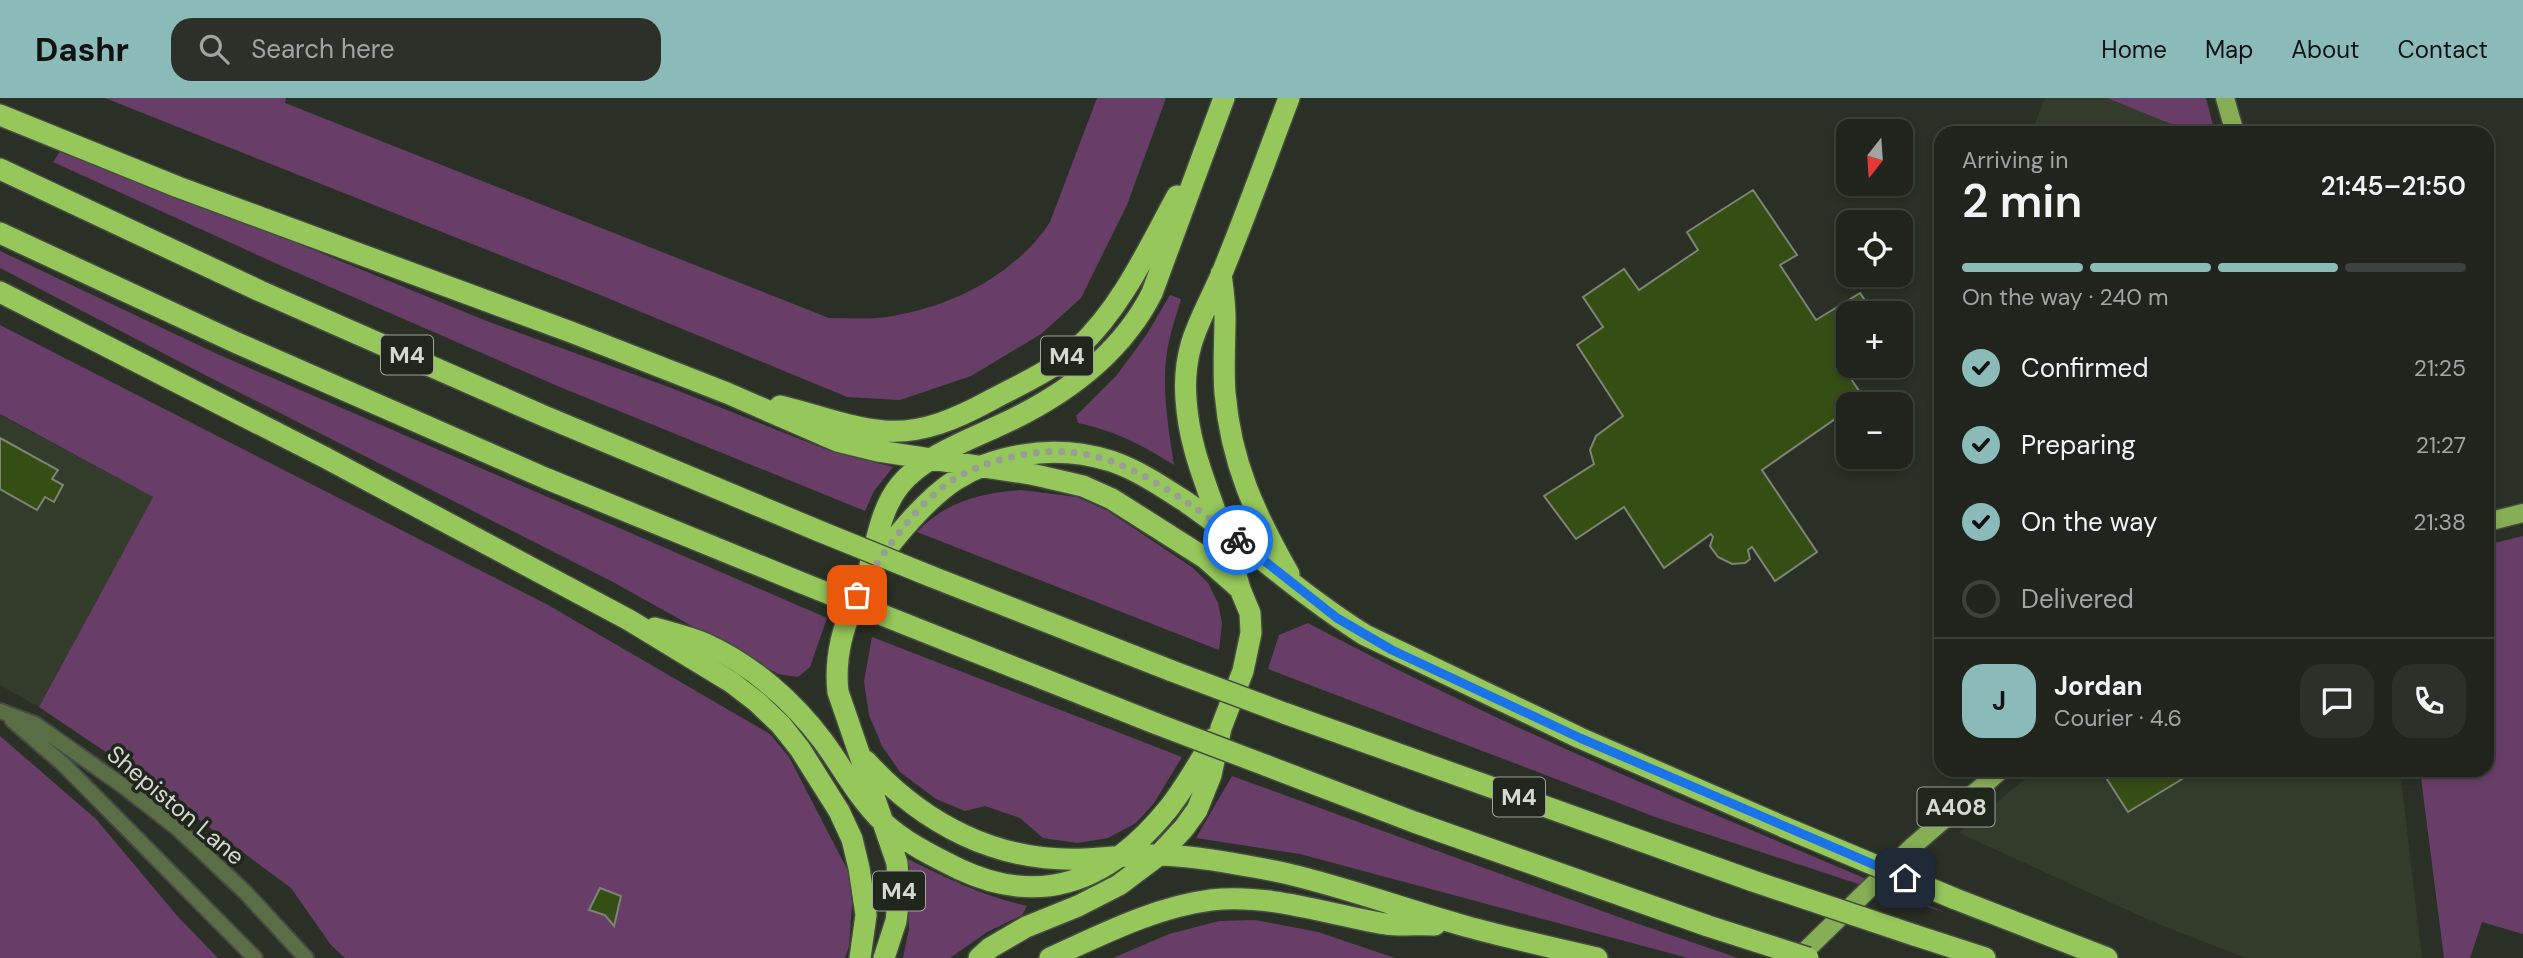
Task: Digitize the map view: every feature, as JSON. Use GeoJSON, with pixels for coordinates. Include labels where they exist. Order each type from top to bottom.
{"type":"FeatureCollection","features":[{"type":"Feature","properties":{"kind":"highway","name":"M4"},"geometry":{"type":"LineString","coordinates":[[866,580],[890,500],[905,479],[931,459],[1028,413],[1067,389],[1116,345],[1142,313],[1152,293],[1224,98]]}},
{"type":"Feature","properties":{"kind":"highway","name":"M4"},"geometry":{"type":"LineString","coordinates":[[979,958],[990,948],[1026,927],[1079,906],[1119,885],[1159,855],[1197,810],[1211,775],[1221,728],[1250,645],[1250,613],[1195,456],[1189,424],[1186,376],[1192,340],[1202,313],[1221,274],[1289,98]]}},
{"type":"Feature","properties":{"kind":"highway","name":"M4"},"geometry":{"type":"LineString","coordinates":[[0,115],[178,187],[571,332],[727,393],[837,441],[878,451],[1058,478],[1083,486],[1112,499],[1205,558],[1240,589]]}},
{"type":"Feature","properties":{"kind":"highway","name":"M4"},"geometry":{"type":"LineString","coordinates":[[727,393],[886,431],[925,428],[947,422],[1002,394],[1077,349],[1110,311],[1130,281],[1212,133]]}},
{"type":"Feature","properties":{"kind":"highway","name":"M4"},"geometry":{"type":"LineString","coordinates":[[0,169],[285,302],[544,416],[930,576],[1284,713],[1754,881],[1985,958]]}},
{"type":"Feature","properties":{"kind":"highway","name":"M4"},"geometry":{"type":"LineString","coordinates":[[0,233],[237,343],[521,467],[909,626],[1414,822],[1708,926],[1808,958]]}},
{"type":"Feature","properties":{"kind":"highway","name":"M4"},"geometry":{"type":"LineString","coordinates":[[1221,274],[1226,314],[1225,392],[1234,445],[1243,482],[1255,514],[1295,586]]}},
{"type":"Feature","properties":{"kind":"highway","name":"M4"},"geometry":{"type":"LineString","coordinates":[[0,292],[326,458],[629,620],[731,682],[781,725],[800,749],[839,811],[852,839],[866,915],[860,958]]}},
{"type":"Feature","properties":{"kind":"highway","name":"M4"},"geometry":{"type":"LineString","coordinates":[[884,958],[896,921],[899,896],[897,863],[842,709],[836,675],[844,631],[857,595],[866,580],[901,531],[948,484],[978,467],[1009,457],[1041,452],[1091,456],[1114,462],[1158,484],[1221,527],[1337,618],[1392,650],[1580,738],[1784,827],[1953,898],[2107,958]]}},
{"type":"Feature","properties":{"kind":"highway","name":"M4"},"geometry":{"type":"LineString","coordinates":[[629,620],[705,644],[754,672],[810,725],[865,803],[884,824],[927,852],[999,885],[1027,889],[1068,883],[1121,856],[1168,808],[1221,728]]}},
{"type":"Feature","properties":{"kind":"highway","name":"M4"},"geometry":{"type":"LineString","coordinates":[[860,754],[890,787],[930,817],[982,844],[1003,851],[1051,858],[1159,855],[1205,859],[1276,872],[1458,925],[1597,958]]}},
{"type":"Feature","properties":{"kind":"highway","name":"M4"},"geometry":{"type":"LineString","coordinates":[[1050,958],[1143,919],[1179,907],[1213,900],[1252,900],[1390,925],[1458,925]]}},
{"type":"Feature","properties":{"kind":"main road"},"geometry":{"type":"LineString","coordinates":[[2225,98],[2233,126]]}},
{"type":"Feature","properties":{"kind":"main road"},"geometry":{"type":"LineString","coordinates":[[2494,520],[2523,513]]}},
{"type":"Feature","properties":{"kind":"main road","name":"A408"},"geometry":{"type":"LineString","coordinates":[[1798,958],[1912,847],[1993,777]]}},
{"type":"Feature","properties":{"kind":"street","name":"Shepiston Lane"},"geometry":{"type":"LineString","coordinates":[[0,711],[63,764],[255,958]]}},
{"type":"Feature","properties":{"kind":"street","name":"Shepiston Lane"},"geometry":{"type":"LineString","coordinates":[[0,711],[35,724],[177,828],[246,893],[306,958]]}},
{"type":"Feature","properties":{"kind":"shaded area"},"geometry":{"type":"Polygon","coordinates":[[[105,98],[286,98],[285,103],[829,318],[877,318],[916,311],[960,296],[1001,272],[1036,241],[1050,222],[1097,98],[1166,98],[1127,205],[1081,298],[1041,334],[971,376],[900,400],[847,397],[593,292],[105,98]]]}},
{"type":"Feature","properties":{"kind":"shaded area"},"geometry":{"type":"Polygon","coordinates":[[[2045,98],[2107,98],[2176,126],[2034,126],[2045,98]]]}},
{"type":"Feature","properties":{"kind":"shaded area"},"geometry":{"type":"Polygon","coordinates":[[[2107,98],[2206,98],[2213,126],[2176,126],[2107,98]]]}},
{"type":"Feature","properties":{"kind":"shaded area"},"geometry":{"type":"Polygon","coordinates":[[[63,147],[484,320],[666,386],[830,451],[893,467],[874,491],[865,511],[560,387],[275,263],[53,162],[63,147]]]}},
{"type":"Feature","properties":{"kind":"shaded area"},"geometry":{"type":"Polygon","coordinates":[[[0,251],[215,353],[827,618],[810,667],[798,677],[778,674],[613,582],[0,268],[0,251]]]}},
{"type":"Feature","properties":{"kind":"shaded area"},"geometry":{"type":"Polygon","coordinates":[[[1170,295],[1181,299],[1169,341],[1165,372],[1174,465],[1128,440],[1078,423],[1076,416],[1117,375],[1147,334],[1170,295]]]}},
{"type":"Feature","properties":{"kind":"shaded area"},"geometry":{"type":"Polygon","coordinates":[[[0,325],[548,605],[770,734],[789,757],[848,871],[852,904],[849,946],[845,958],[345,958],[331,945],[291,888],[131,769],[39,707],[153,497],[0,414],[0,325]]]}},
{"type":"Feature","properties":{"kind":"shaded area"},"geometry":{"type":"Polygon","coordinates":[[[0,415],[153,497],[39,707],[0,685],[0,415]]]}},
{"type":"Feature","properties":{"kind":"shaded area"},"geometry":{"type":"Polygon","coordinates":[[[1021,490],[1077,497],[1108,511],[1193,568],[1208,583],[1218,603],[1222,623],[1219,650],[917,532],[951,506],[977,497],[1021,490]]]}},
{"type":"Feature","properties":{"kind":"shaded area"},"geometry":{"type":"Polygon","coordinates":[[[2523,536],[2523,934],[2482,922],[2470,958],[2444,958],[2421,777],[2494,777],[2494,543],[2523,536]]]}},
{"type":"Feature","properties":{"kind":"shaded area"},"geometry":{"type":"Polygon","coordinates":[[[1308,623],[1386,664],[1544,739],[1946,913],[1658,818],[1268,669],[1279,635],[1308,623]]]}},
{"type":"Feature","properties":{"kind":"shaded area"},"geometry":{"type":"Polygon","coordinates":[[[872,637],[1182,757],[1154,803],[1136,823],[1108,838],[1077,843],[1043,838],[1020,818],[985,806],[965,811],[936,799],[900,772],[882,746],[869,715],[864,681],[872,637]]]}},
{"type":"Feature","properties":{"kind":"shaded area"},"geometry":{"type":"Polygon","coordinates":[[[0,736],[96,819],[179,918],[218,958],[0,958],[0,736]]]}},
{"type":"Feature","properties":{"kind":"shaded area"},"geometry":{"type":"Polygon","coordinates":[[[1232,776],[1738,958],[1688,958],[1300,854],[1196,838],[1232,776]]]}},
{"type":"Feature","properties":{"kind":"shaded area"},"geometry":{"type":"Polygon","coordinates":[[[2027,777],[2401,777],[2422,958],[2246,958],[2158,924],[1959,833],[2027,777]]]}},
{"type":"Feature","properties":{"kind":"shaded area"},"geometry":{"type":"Polygon","coordinates":[[[906,858],[980,892],[1027,906],[1022,915],[987,932],[950,958],[903,958],[909,929],[906,858]]]}},
{"type":"Feature","properties":{"kind":"shaded area"},"geometry":{"type":"Polygon","coordinates":[[[1255,920],[1318,932],[1395,958],[1113,958],[1169,934],[1219,921],[1255,920]]]}},
{"type":"Feature","properties":{"kind":"building"},"geometry":{"type":"Polygon","coordinates":[[[1753,190],[1797,255],[1780,265],[1816,320],[1836,308],[1836,378],[1850,378],[1860,392],[1836,392],[1836,418],[1762,470],[1817,552],[1775,581],[1752,547],[1748,550],[1750,559],[1745,563],[1732,564],[1718,557],[1710,546],[1713,537],[1711,534],[1664,568],[1624,507],[1576,539],[1544,496],[1594,464],[1590,450],[1596,436],[1623,416],[1577,345],[1603,327],[1583,297],[1624,269],[1639,290],[1698,250],[1687,232],[1753,190]]]}},
{"type":"Feature","properties":{"kind":"building"},"geometry":{"type":"Polygon","coordinates":[[[1860,293],[1866,301],[1847,301],[1860,293]]]}},
{"type":"Feature","properties":{"kind":"building"},"geometry":{"type":"Polygon","coordinates":[[[0,438],[58,470],[52,479],[63,485],[54,502],[45,497],[37,510],[0,489],[0,438]]]}},
{"type":"Feature","properties":{"kind":"building"},"geometry":{"type":"Polygon","coordinates":[[[2106,777],[2186,777],[2128,812],[2106,777]]]}},
{"type":"Feature","properties":{"kind":"building"},"geometry":{"type":"Polygon","coordinates":[[[600,888],[621,896],[614,926],[605,915],[589,910],[600,888]]]}},
{"type":"Feature","properties":{"kind":"way so far"},"geometry":{"type":"LineString","coordinates":[[857,595],[901,531],[955,478],[1009,457],[1041,452],[1063,452],[1114,462],[1158,484],[1238,540]]}},
{"type":"Feature","properties":{"kind":"route"},"geometry":{"type":"LineString","coordinates":[[1238,540],[1337,618],[1392,650],[1580,738],[1905,878]]}}]}
